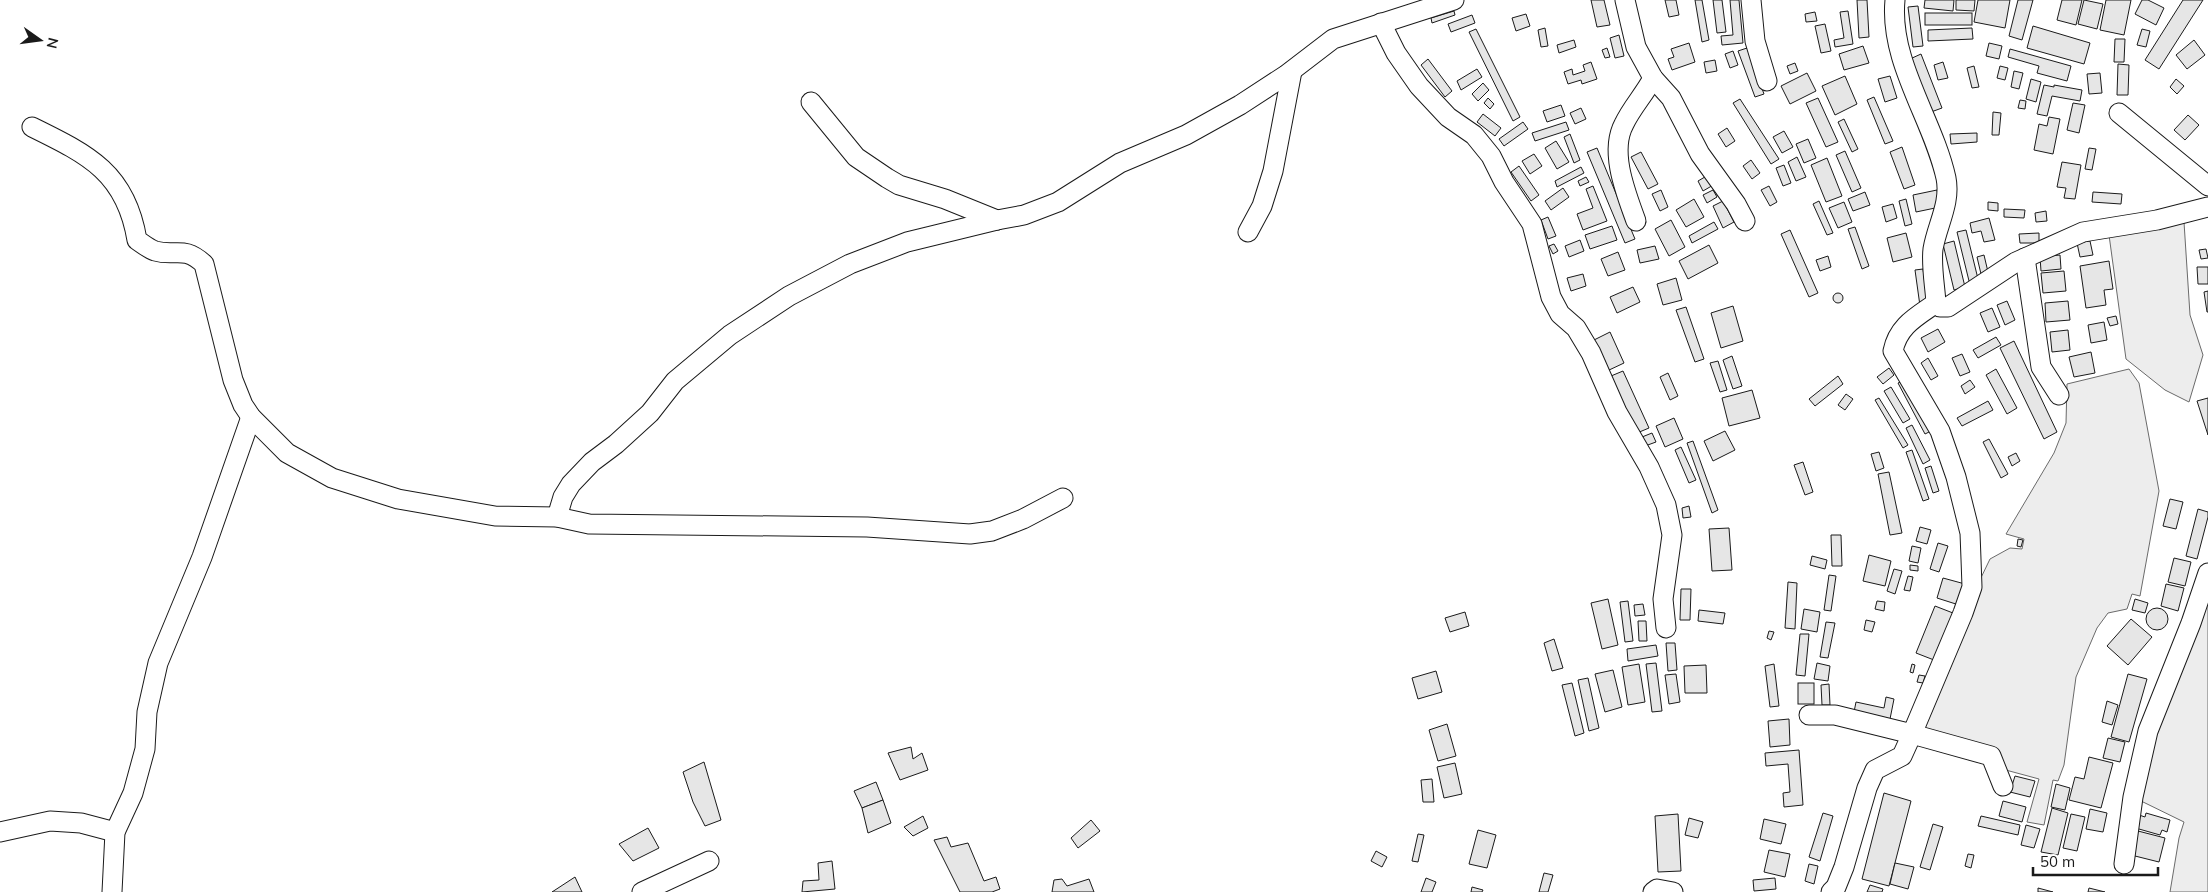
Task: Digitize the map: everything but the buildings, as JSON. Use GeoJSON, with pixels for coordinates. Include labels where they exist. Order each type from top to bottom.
{"type":"FeatureCollection","features":[{"type":"Feature","properties":{"kind":"street"},"geometry":{"type":"LineString","coordinates":[[557,517],[563,497],[571,484],[592,462],[650,414],[674,382],[730,335],[789,296],[850,264],[907,242],[1024,215],[1058,202],[1120,162],[1186,135],[1240,105],[1292,71],[1333,39],[1381,23],[1430,3],[1454,0]]}},
{"type":"Feature","properties":{"kind":"street"},"geometry":{"type":"LineString","coordinates":[[1625,0],[1636,47],[1653,78],[1671,98],[1700,154],[1736,204],[1744,221]]}},
{"type":"Feature","properties":{"kind":"street"},"geometry":{"type":"LineString","coordinates":[[1751,0],[1755,41],[1767,82]]}},
{"type":"Feature","properties":{"kind":"street"},"geometry":{"type":"LineString","coordinates":[[1895,0],[1893,20],[1901,54],[1938,152],[1946,179],[1947,193],[1933,249],[1936,303],[1940,307],[1948,307],[2025,258],[2083,232],[2156,220],[2208,207]]}},
{"type":"Feature","properties":{"kind":"street"},"geometry":{"type":"LineString","coordinates":[[1381,23],[1396,54],[1419,86],[1448,117],[1474,135],[1491,156],[1504,182],[1532,224],[1552,297],[1560,314],[1576,328],[1591,353],[1617,412],[1652,474],[1666,504],[1672,535],[1663,599],[1666,628]]}},
{"type":"Feature","properties":{"kind":"street"},"geometry":{"type":"LineString","coordinates":[[1248,232],[1262,206],[1273,171],[1292,71]]}},
{"type":"Feature","properties":{"kind":"street"},"geometry":{"type":"LineString","coordinates":[[1636,221],[1621,178],[1618,142],[1622,126],[1633,108],[1645,94],[1653,78]]}},
{"type":"Feature","properties":{"kind":"street"},"geometry":{"type":"LineString","coordinates":[[812,102],[856,157],[887,178],[899,185],[945,199],[997,220]]}},
{"type":"Feature","properties":{"kind":"street"},"geometry":{"type":"LineString","coordinates":[[2119,113],[2208,186]]}},
{"type":"Feature","properties":{"kind":"street"},"geometry":{"type":"LineString","coordinates":[[32,127],[68,145],[97,164],[119,189],[133,217],[137,240],[154,251],[183,252],[195,256],[204,264],[232,380],[243,405],[251,417],[287,452],[332,478],[398,499],[495,516],[557,517],[589,524],[867,528],[970,534],[992,531],[1023,519],[1063,498]]}},
{"type":"Feature","properties":{"kind":"street"},"geometry":{"type":"LineString","coordinates":[[2025,258],[2041,367],[2059,395]]}},
{"type":"Feature","properties":{"kind":"street"},"geometry":{"type":"LineString","coordinates":[[1831,892],[1836,887],[1844,867],[1867,788],[1875,770],[1902,756],[1963,613],[1972,587],[1970,533],[1956,477],[1940,431],[1893,351],[1895,341],[1901,329],[1936,303]]}},
{"type":"Feature","properties":{"kind":"street"},"geometry":{"type":"LineString","coordinates":[[112,892],[115,832],[133,792],[145,749],[147,712],[158,662],[202,557],[251,417]]}},
{"type":"Feature","properties":{"kind":"street"},"geometry":{"type":"LineString","coordinates":[[2124,864],[2133,797],[2148,731],[2191,623],[2208,573]]}},
{"type":"Feature","properties":{"kind":"street"},"geometry":{"type":"LineString","coordinates":[[1809,715],[1835,716],[1912,734],[1991,756],[2003,786]]}},
{"type":"Feature","properties":{"kind":"street"},"geometry":{"type":"LineString","coordinates":[[0,832],[50,821],[81,823],[115,832]]}},
{"type":"Feature","properties":{"kind":"street"},"geometry":{"type":"LineString","coordinates":[[642,892],[709,861]]}},
{"type":"Feature","properties":{"kind":"street"},"geometry":{"type":"LineString","coordinates":[[1653,892],[1657,889],[1673,892]]}},
{"type":"Feature","properties":{"kind":"shaded area"},"geometry":{"type":"Polygon","coordinates":[[[2184,222],[2190,315],[2203,355],[2189,402],[2165,390],[2126,359],[2109,235],[2184,222]]]}},
{"type":"Feature","properties":{"kind":"shaded area"},"geometry":{"type":"Polygon","coordinates":[[[2129,369],[2139,383],[2159,491],[2140,596],[2132,594],[2127,609],[2108,613],[2097,628],[2076,677],[2064,765],[2058,781],[2053,780],[2044,825],[2027,822],[2039,779],[2002,769],[1920,731],[1977,586],[1990,559],[2010,548],[2022,549],[2024,539],[2006,534],[2054,453],[2066,423],[2067,384],[2129,369]]]}},
{"type":"Feature","properties":{"kind":"shaded area"},"geometry":{"type":"Polygon","coordinates":[[[2208,587],[2208,892],[2170,892],[2179,838],[2184,822],[2139,800],[2154,721],[2208,587]]]}}]}
